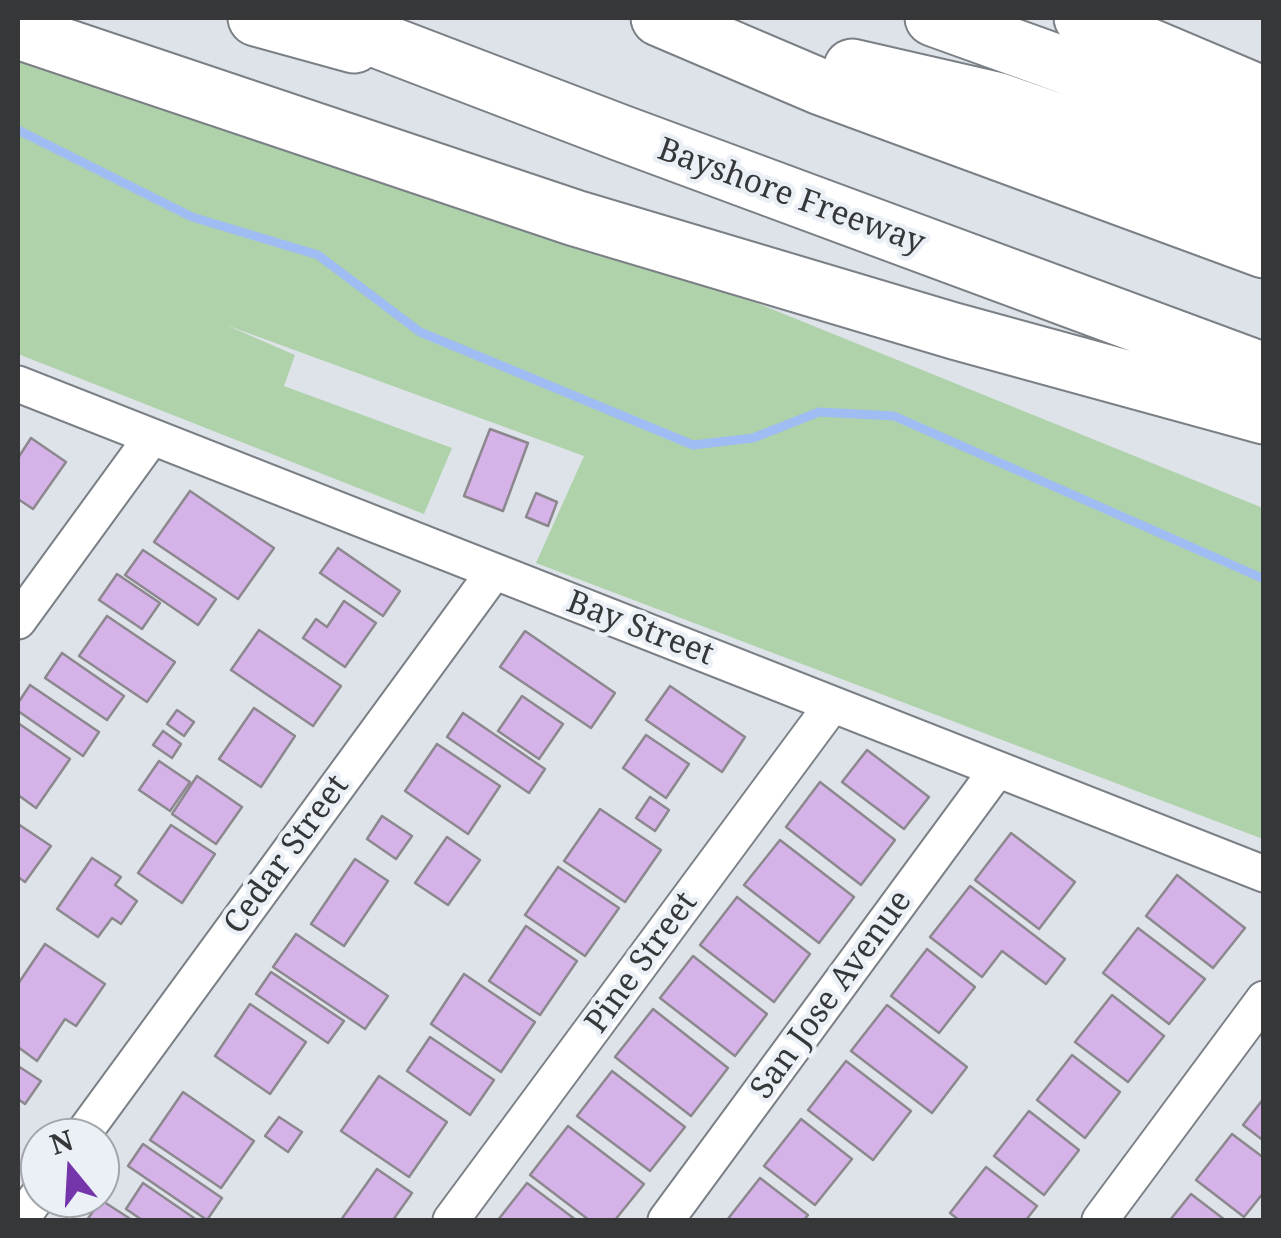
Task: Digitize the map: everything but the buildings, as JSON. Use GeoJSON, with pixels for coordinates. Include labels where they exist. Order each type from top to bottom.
{"type":"FeatureCollection","features":[{"type":"Feature","properties":{"kind":"highway"},"geometry":{"type":"LineString","coordinates":[[256,18],[493,84]]}},
{"type":"Feature","properties":{"kind":"highway","name":"Bayshore Freeway"},"geometry":{"type":"LineString","coordinates":[[320,18],[1264,372]]}},
{"type":"Feature","properties":{"kind":"highway"},"geometry":{"type":"LineString","coordinates":[[932,18],[1264,137]]}},
{"type":"Feature","properties":{"kind":"highway"},"geometry":{"type":"LineString","coordinates":[[1082,18],[1264,95]]}},
{"type":"Feature","properties":{"kind":"highway"},"geometry":{"type":"LineString","coordinates":[[671,22],[996,100],[1264,193]]}},
{"type":"Feature","properties":{"kind":"highway"},"geometry":{"type":"LineString","coordinates":[[671,22],[822,87],[1264,250]]}},
{"type":"Feature","properties":{"kind":"highway"},"geometry":{"type":"LineString","coordinates":[[18,32],[575,218],[954,332],[1264,416]]}},
{"type":"Feature","properties":{"kind":"street","name":"Bay Street"},"geometry":{"type":"LineString","coordinates":[[18,384],[1264,874]]}},
{"type":"Feature","properties":{"kind":"street"},"geometry":{"type":"LineString","coordinates":[[18,620],[152,437]]}},
{"type":"Feature","properties":{"kind":"street","name":"Cedar Street"},"geometry":{"type":"LineString","coordinates":[[95,1118],[494,572]]}},
{"type":"Feature","properties":{"kind":"street","name":"Pine Street"},"geometry":{"type":"LineString","coordinates":[[451,1220],[832,705]]}},
{"type":"Feature","properties":{"kind":"street","name":"San Jose Avenue"},"geometry":{"type":"LineString","coordinates":[[666,1220],[997,770]]}},
{"type":"Feature","properties":{"kind":"street"},"geometry":{"type":"LineString","coordinates":[[1100,1220],[1264,999]]}},
{"type":"Feature","properties":{"kind":"green space"},"geometry":{"type":"Polygon","coordinates":[[[18,18],[53,18],[1263,508],[1263,839],[536,563],[584,456],[226,325],[295,355],[284,386],[452,448],[424,514],[18,354],[18,18]]]}},
{"type":"Feature","properties":{"kind":"waterway"},"geometry":{"type":"LineString","coordinates":[[18,130],[192,217],[318,255],[420,332],[693,445],[753,438],[819,412],[894,416],[1264,579]]}}]}
